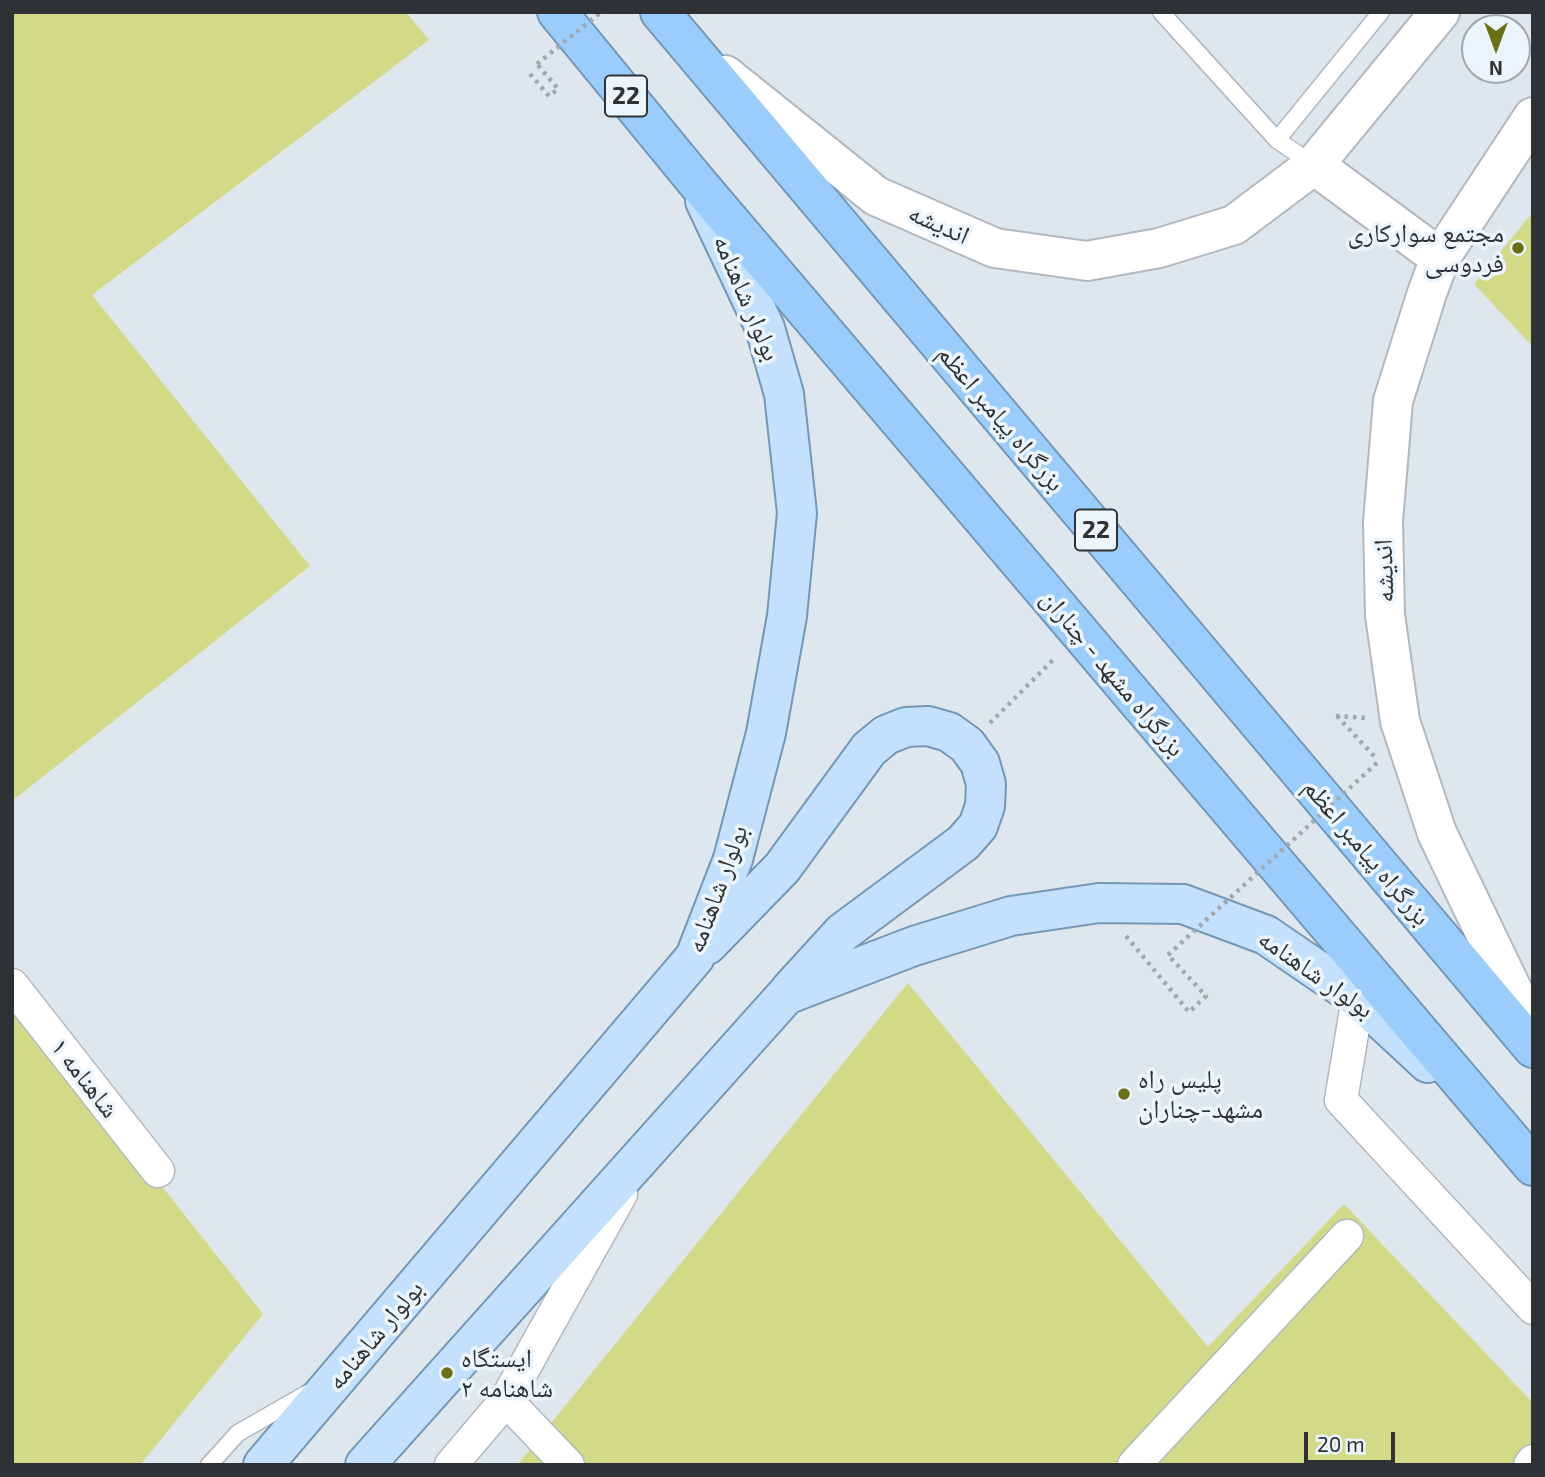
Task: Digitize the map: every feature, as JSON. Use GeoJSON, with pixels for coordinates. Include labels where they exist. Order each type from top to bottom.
{"type":"FeatureCollection","features":[{"type":"Feature","properties":{"kind":"highway","name":"22"},"geometry":{"type":"LineString","coordinates":[[557,12],[695,180]]}},
{"type":"Feature","properties":{"kind":"highway","name":"بزرگراه پیامبر اعظم"},"geometry":{"type":"LineString","coordinates":[[660,12],[1533,1048]]}},
{"type":"Feature","properties":{"kind":"highway","name":"بزرگراه مشهد - چناران"},"geometry":{"type":"LineString","coordinates":[[695,180],[1533,1166]]}},
{"type":"Feature","properties":{"kind":"main road","name":"اندیشه"},"geometry":{"type":"LineString","coordinates":[[688,46],[876,196],[995,248],[1087,261],[1160,248],[1234,225],[1314,165],[1440,12]]}},
{"type":"Feature","properties":{"kind":"main road","name":"اندیشه"},"geometry":{"type":"LineString","coordinates":[[1533,117],[1440,258],[1393,401],[1383,522],[1385,615],[1400,721],[1437,833],[1533,1033]]}},
{"type":"Feature","properties":{"kind":"main road"},"geometry":{"type":"LineString","coordinates":[[1314,165],[1440,258]]}},
{"type":"Feature","properties":{"kind":"main road","name":"بولوار شاهنامه"},"geometry":{"type":"LineString","coordinates":[[263,1465],[695,957],[733,859],[766,733],[787,616],[797,513],[784,394],[765,328],[695,180]]}},
{"type":"Feature","properties":{"kind":"main road"},"geometry":{"type":"LineString","coordinates":[[695,957],[782,868],[869,749],[886,735],[906,727],[928,726],[949,732],[967,745],[980,763],[986,784],[985,806],[978,826],[963,843],[843,932],[786,995]]}},
{"type":"Feature","properties":{"kind":"main road","name":"بولوار شاهنامه"},"geometry":{"type":"LineString","coordinates":[[365,1465],[647,1147],[786,995],[914,946],[1012,916],[1099,903],[1183,904],[1266,935],[1358,998],[1492,1121]]}},
{"type":"Feature","properties":{"kind":"street","name":"شاهنامه ۱"},"geometry":{"type":"LineString","coordinates":[[12,985],[158,1171]]}},
{"type":"Feature","properties":{"kind":"street"},"geometry":{"type":"LineString","coordinates":[[1358,998],[1340,1100],[1533,1308]]}},
{"type":"Feature","properties":{"kind":"street"},"geometry":{"type":"LineString","coordinates":[[451,1465],[506,1400],[647,1147]]}},
{"type":"Feature","properties":{"kind":"street"},"geometry":{"type":"LineString","coordinates":[[1134,1465],[1347,1236]]}},
{"type":"Feature","properties":{"kind":"street"},"geometry":{"type":"LineString","coordinates":[[506,1400],[568,1465]]}},
{"type":"Feature","properties":{"kind":"lane"},"geometry":{"type":"LineString","coordinates":[[1161,12],[1277,140],[1314,165]]}},
{"type":"Feature","properties":{"kind":"lane"},"geometry":{"type":"LineString","coordinates":[[1277,140],[1381,12]]}},
{"type":"Feature","properties":{"kind":"lane"},"geometry":{"type":"LineString","coordinates":[[209,1465],[238,1433],[343,1373]]}},
{"type":"Feature","properties":{"kind":"path"},"geometry":{"type":"LineString","coordinates":[[530,74],[549,96],[558,89],[537,64],[601,12]]}},
{"type":"Feature","properties":{"kind":"path"},"geometry":{"type":"LineString","coordinates":[[967,745],[1080,634]]}},
{"type":"Feature","properties":{"kind":"path"},"geometry":{"type":"LineString","coordinates":[[1099,903],[1189,1012],[1206,996],[1168,955],[1379,761],[1336,716]]}},
{"type":"Feature","properties":{"kind":"green space"},"geometry":{"type":"Polygon","coordinates":[[[12,12],[406,12],[429,40],[92,295],[310,566],[12,801],[12,12]]]}},
{"type":"Feature","properties":{"kind":"green space","name":"مجتمع سوارکاری فردوسی"},"geometry":{"type":"Polygon","coordinates":[[[1533,212],[1533,347],[1474,284],[1533,212]]]}},
{"type":"Feature","properties":{"kind":"green space"},"geometry":{"type":"Polygon","coordinates":[[[908,983],[1208,1347],[1344,1204],[1533,1403],[1533,1465],[517,1465],[908,983]]]}},
{"type":"Feature","properties":{"kind":"green space"},"geometry":{"type":"Polygon","coordinates":[[[12,997],[263,1314],[140,1465],[12,1465],[12,997]]]}},
{"type":"Feature","properties":{"kind":"place","name":"مجتمع سوارکاری فردوسی"},"geometry":{"type":"Point","coordinates":[1518,248]}},
{"type":"Feature","properties":{"kind":"place","name":"پلیس راه مشهد-چناران"},"geometry":{"type":"Point","coordinates":[1124,1094]}},
{"type":"Feature","properties":{"kind":"place","name":"ایستگاه شاهنامه ۲"},"geometry":{"type":"Point","coordinates":[447,1373]}}]}
